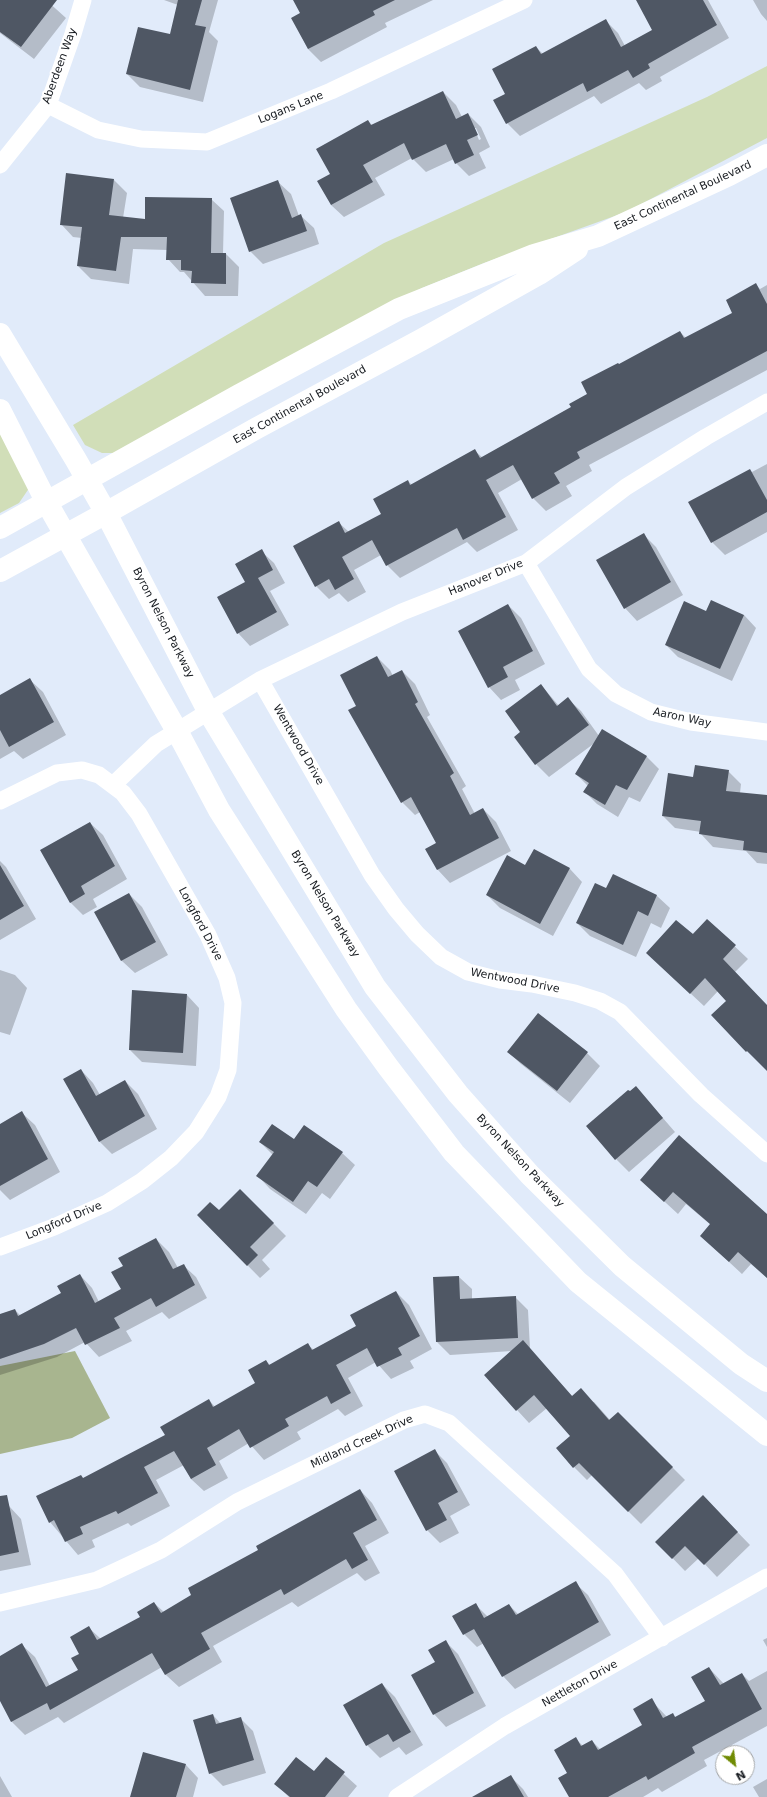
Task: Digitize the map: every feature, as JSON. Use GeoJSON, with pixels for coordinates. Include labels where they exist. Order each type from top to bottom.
{"type":"FeatureCollection","features":[{"type":"Feature","properties":{"kind":"street","name":"Aberdeen Way"},"geometry":{"type":"LineString","coordinates":[[0,164],[48,105],[73,34],[83,0]]}},
{"type":"Feature","properties":{"kind":"street","name":"Logans Lane"},"geometry":{"type":"LineString","coordinates":[[48,105],[98,130],[141,139],[207,142],[330,91],[524,0]]}},
{"type":"Feature","properties":{"kind":"street","name":"East Continental Boulevard"},"geometry":{"type":"LineString","coordinates":[[0,571],[66,536],[257,428],[539,274],[598,236],[728,176],[767,155]]}},
{"type":"Feature","properties":{"kind":"street","name":"East Continental Boulevard"},"geometry":{"type":"LineString","coordinates":[[0,528],[239,395],[399,309],[534,255],[598,236]]}},
{"type":"Feature","properties":{"kind":"street","name":"Byron Nelson Parkway"},"geometry":{"type":"LineString","coordinates":[[0,334],[88,480],[208,712],[375,987],[458,1094],[530,1175],[622,1266],[742,1364],[767,1381]]}},
{"type":"Feature","properties":{"kind":"street","name":"Hanover Drive"},"geometry":{"type":"LineString","coordinates":[[113,785],[156,744],[260,680],[402,612],[526,563],[626,487],[706,436],[767,402]]}},
{"type":"Feature","properties":{"kind":"street"},"geometry":{"type":"LineString","coordinates":[[0,410],[47,503],[177,731],[219,810],[346,1009],[388,1067],[454,1153],[578,1282],[767,1435]]}},
{"type":"Feature","properties":{"kind":"street","name":"Aaron Way"},"geometry":{"type":"LineString","coordinates":[[526,563],[589,669],[616,694],[651,712],[691,722],[767,732]]}},
{"type":"Feature","properties":{"kind":"street","name":"Wentwood Drive"},"geometry":{"type":"LineString","coordinates":[[260,680],[372,875],[400,914],[417,934],[441,957],[468,972],[500,980],[532,984],[575,993],[600,1001],[620,1012],[701,1095],[767,1154]]}},
{"type":"Feature","properties":{"kind":"street","name":"Longford Drive"},"geometry":{"type":"LineString","coordinates":[[0,801],[56,773],[82,770],[99,775],[123,793],[139,814],[208,935],[227,978],[232,1003],[228,1070],[218,1097],[196,1132],[172,1158],[142,1181],[100,1206],[54,1227],[0,1248]]}},
{"type":"Feature","properties":{"kind":"street","name":"Midland Creek Drive"},"geometry":{"type":"LineString","coordinates":[[0,1603],[96,1580],[161,1550],[237,1502],[404,1420],[425,1414],[449,1423],[614,1574],[662,1638]]}},
{"type":"Feature","properties":{"kind":"street","name":"Nettleton Drive"},"geometry":{"type":"LineString","coordinates":[[404,1795],[505,1726],[767,1577]]}},
{"type":"Feature","properties":{"kind":"green space"},"geometry":{"type":"Polygon","coordinates":[[[767,66],[767,138],[626,212],[484,263],[422,288],[114,453],[102,453],[85,445],[73,425],[384,243],[707,97],[767,66]]]}},
{"type":"Feature","properties":{"kind":"green space"},"geometry":{"type":"Polygon","coordinates":[[[0,419],[32,484],[19,503],[0,513],[0,419]]]}},
{"type":"Feature","properties":{"kind":"green space"},"geometry":{"type":"Polygon","coordinates":[[[75,1351],[110,1418],[72,1438],[0,1454],[0,1366],[75,1351]]]}},
{"type":"Feature","properties":{"kind":"building"},"geometry":{"type":"Polygon","coordinates":[[[0,0],[57,0],[21,47],[0,32],[0,0]]]}},
{"type":"Feature","properties":{"kind":"building"},"geometry":{"type":"Polygon","coordinates":[[[178,0],[202,0],[195,25],[206,27],[190,90],[126,74],[138,27],[170,34],[178,0]]]}},
{"type":"Feature","properties":{"kind":"building"},"geometry":{"type":"Polygon","coordinates":[[[293,0],[395,0],[373,11],[375,15],[308,49],[291,18],[300,13],[293,0]]]}},
{"type":"Feature","properties":{"kind":"building"},"geometry":{"type":"Polygon","coordinates":[[[636,0],[703,0],[717,25],[648,64],[650,68],[633,78],[628,70],[587,92],[583,83],[506,124],[493,100],[505,94],[492,69],[536,46],[541,54],[606,19],[621,47],[652,30],[636,0]]]}},
{"type":"Feature","properties":{"kind":"building"},"geometry":{"type":"Polygon","coordinates":[[[443,91],[456,119],[468,113],[478,135],[467,140],[474,155],[455,164],[446,144],[412,160],[404,143],[363,165],[373,182],[331,205],[317,181],[330,174],[316,149],[368,120],[371,125],[443,91]]]}},
{"type":"Feature","properties":{"kind":"building"},"geometry":{"type":"Polygon","coordinates":[[[66,173],[114,179],[109,215],[145,219],[145,197],[212,198],[211,253],[226,253],[226,284],[191,283],[192,271],[181,270],[181,260],[166,260],[167,237],[121,237],[116,271],[77,266],[82,227],[60,225],[66,173]]]}},
{"type":"Feature","properties":{"kind":"building"},"geometry":{"type":"Polygon","coordinates":[[[278,180],[292,218],[301,214],[307,231],[249,252],[230,198],[278,180]]]}},
{"type":"Feature","properties":{"kind":"building"},"geometry":{"type":"Polygon","coordinates":[[[756,283],[767,304],[767,351],[577,452],[580,458],[554,473],[560,483],[532,499],[513,465],[486,480],[506,517],[463,540],[457,528],[386,566],[372,540],[342,557],[354,579],[335,590],[329,579],[315,587],[293,546],[339,521],[345,533],[381,514],[373,499],[408,480],[410,485],[475,449],[480,458],[571,407],[569,404],[587,394],[581,382],[618,363],[619,364],[680,331],[684,338],[732,313],[726,300],[756,283]]]}},
{"type":"Feature","properties":{"kind":"building"},"geometry":{"type":"Polygon","coordinates":[[[750,469],[767,500],[767,512],[711,543],[688,502],[750,469]]]}},
{"type":"Feature","properties":{"kind":"building"},"geometry":{"type":"Polygon","coordinates":[[[644,533],[671,582],[624,609],[596,560],[644,533]]]}},
{"type":"Feature","properties":{"kind":"building"},"geometry":{"type":"Polygon","coordinates":[[[262,549],[273,570],[258,578],[277,612],[237,634],[217,597],[245,582],[235,564],[262,549]]]}},
{"type":"Feature","properties":{"kind":"building"},"geometry":{"type":"Polygon","coordinates":[[[711,600],[744,615],[720,669],[665,645],[684,601],[706,611],[711,600]]]}},
{"type":"Feature","properties":{"kind":"building"},"geometry":{"type":"Polygon","coordinates":[[[508,604],[533,651],[503,667],[508,677],[488,688],[458,631],[508,604]]]}},
{"type":"Feature","properties":{"kind":"building"},"geometry":{"type":"Polygon","coordinates":[[[377,656],[388,677],[402,670],[418,702],[415,704],[454,773],[450,776],[470,815],[483,808],[499,838],[437,870],[425,849],[436,843],[411,797],[401,803],[348,710],[356,706],[340,675],[377,656]]]}},
{"type":"Feature","properties":{"kind":"building"},"geometry":{"type":"Polygon","coordinates":[[[30,678],[54,722],[9,747],[0,730],[0,695],[30,678]]]}},
{"type":"Feature","properties":{"kind":"building"},"geometry":{"type":"Polygon","coordinates":[[[541,684],[557,706],[568,697],[589,725],[535,765],[514,737],[520,732],[505,711],[541,684]]]}},
{"type":"Feature","properties":{"kind":"building"},"geometry":{"type":"Polygon","coordinates":[[[602,729],[647,756],[627,790],[616,785],[605,805],[583,792],[589,783],[575,774],[602,729]]]}},
{"type":"Feature","properties":{"kind":"building"},"geometry":{"type":"Polygon","coordinates":[[[695,765],[729,770],[726,791],[767,795],[767,853],[743,850],[744,841],[699,834],[701,821],[662,816],[668,773],[693,777],[695,765]]]}},
{"type":"Feature","properties":{"kind":"building"},"geometry":{"type":"Polygon","coordinates":[[[90,822],[115,866],[81,886],[85,894],[70,903],[40,850],[90,822]]]}},
{"type":"Feature","properties":{"kind":"building"},"geometry":{"type":"Polygon","coordinates":[[[534,849],[570,868],[540,924],[486,895],[507,855],[525,865],[534,849]]]}},
{"type":"Feature","properties":{"kind":"building"},"geometry":{"type":"Polygon","coordinates":[[[0,865],[24,906],[0,920],[0,865]]]}},
{"type":"Feature","properties":{"kind":"building"},"geometry":{"type":"Polygon","coordinates":[[[613,874],[657,895],[648,916],[638,911],[623,945],[576,923],[595,883],[606,888],[613,874]]]}},
{"type":"Feature","properties":{"kind":"building"},"geometry":{"type":"Polygon","coordinates":[[[129,893],[156,942],[121,961],[94,912],[129,893]]]}},
{"type":"Feature","properties":{"kind":"building"},"geometry":{"type":"Polygon","coordinates":[[[707,919],[736,945],[723,959],[767,1005],[767,1071],[747,1051],[746,1052],[711,1015],[726,1001],[705,978],[690,994],[646,953],[676,920],[693,934],[707,919]]]}},
{"type":"Feature","properties":{"kind":"building"},"geometry":{"type":"Polygon","coordinates":[[[132,990],[187,994],[183,1053],[129,1050],[132,990]]]}},
{"type":"Feature","properties":{"kind":"building"},"geometry":{"type":"Polygon","coordinates":[[[538,1013],[588,1052],[557,1091],[507,1052],[538,1013]]]}},
{"type":"Feature","properties":{"kind":"building"},"geometry":{"type":"Polygon","coordinates":[[[81,1069],[96,1096],[125,1080],[145,1116],[99,1142],[63,1079],[81,1069]]]}},
{"type":"Feature","properties":{"kind":"building"},"geometry":{"type":"Polygon","coordinates":[[[636,1086],[663,1118],[615,1160],[586,1126],[628,1090],[630,1091],[636,1086]]]}},
{"type":"Feature","properties":{"kind":"building"},"geometry":{"type":"Polygon","coordinates":[[[22,1111],[48,1159],[0,1186],[0,1124],[22,1111]]]}},
{"type":"Feature","properties":{"kind":"building"},"geometry":{"type":"Polygon","coordinates":[[[272,1124],[294,1139],[304,1125],[343,1152],[317,1187],[308,1181],[293,1202],[256,1176],[274,1152],[259,1142],[272,1124]]]}},
{"type":"Feature","properties":{"kind":"building"},"geometry":{"type":"Polygon","coordinates":[[[679,1135],[767,1214],[767,1278],[738,1252],[729,1262],[700,1236],[710,1224],[673,1192],[664,1202],[640,1180],[679,1135]]]}},
{"type":"Feature","properties":{"kind":"building"},"geometry":{"type":"Polygon","coordinates":[[[240,1189],[274,1223],[250,1247],[258,1255],[247,1266],[197,1215],[210,1202],[219,1210],[240,1189]]]}},
{"type":"Feature","properties":{"kind":"building"},"geometry":{"type":"Polygon","coordinates":[[[156,1238],[173,1269],[184,1264],[195,1285],[156,1307],[151,1298],[114,1318],[120,1328],[85,1345],[76,1328],[44,1344],[0,1359],[0,1314],[15,1309],[18,1316],[61,1293],[57,1286],[80,1274],[95,1303],[121,1289],[111,1272],[123,1266],[118,1258],[156,1238]]]}},
{"type":"Feature","properties":{"kind":"building"},"geometry":{"type":"Polygon","coordinates":[[[459,1276],[460,1299],[516,1296],[518,1338],[436,1342],[433,1277],[459,1276]]]}},
{"type":"Feature","properties":{"kind":"building"},"geometry":{"type":"Polygon","coordinates":[[[396,1291],[420,1336],[398,1348],[402,1355],[377,1367],[367,1348],[336,1365],[351,1393],[331,1404],[327,1396],[285,1419],[289,1426],[250,1448],[239,1429],[207,1448],[216,1465],[191,1479],[174,1451],[144,1467],[158,1493],[118,1514],[116,1511],[80,1527],[83,1534],[65,1542],[54,1520],[49,1523],[36,1496],[81,1475],[83,1478],[165,1435],[160,1427],[209,1399],[213,1407],[255,1383],[248,1370],[266,1360],[269,1365],[308,1343],[312,1350],[356,1326],[350,1315],[396,1291]]]}},
{"type":"Feature","properties":{"kind":"building"},"geometry":{"type":"Polygon","coordinates":[[[523,1340],[572,1396],[581,1388],[609,1420],[618,1412],[673,1467],[628,1512],[579,1463],[573,1468],[556,1448],[570,1436],[534,1395],[516,1411],[484,1375],[523,1340]]]}},
{"type":"Feature","properties":{"kind":"building"},"geometry":{"type":"Polygon","coordinates":[[[435,1449],[458,1492],[438,1503],[447,1520],[426,1531],[394,1471],[435,1449]]]}},
{"type":"Feature","properties":{"kind":"building"},"geometry":{"type":"Polygon","coordinates":[[[360,1489],[377,1520],[353,1533],[368,1560],[352,1569],[346,1559],[284,1595],[281,1589],[201,1633],[210,1649],[165,1675],[152,1653],[50,1710],[47,1703],[11,1722],[0,1701],[0,1656],[22,1643],[46,1687],[78,1670],[71,1658],[79,1654],[70,1637],[89,1626],[97,1640],[140,1617],[137,1612],[154,1602],[161,1613],[191,1595],[188,1588],[258,1550],[256,1546],[360,1489]]]}},
{"type":"Feature","properties":{"kind":"building"},"geometry":{"type":"Polygon","coordinates":[[[7,1495],[19,1552],[0,1556],[0,1496],[7,1495]]]}},
{"type":"Feature","properties":{"kind":"building"},"geometry":{"type":"Polygon","coordinates":[[[703,1495],[738,1532],[704,1565],[685,1546],[672,1559],[655,1542],[703,1495]]]}},
{"type":"Feature","properties":{"kind":"building"},"geometry":{"type":"Polygon","coordinates":[[[576,1581],[599,1622],[502,1677],[474,1629],[463,1635],[452,1616],[476,1603],[484,1618],[509,1604],[516,1615],[576,1581]]]}},
{"type":"Feature","properties":{"kind":"building"},"geometry":{"type":"Polygon","coordinates":[[[446,1640],[474,1693],[433,1715],[411,1675],[435,1662],[428,1650],[446,1640]]]}},
{"type":"Feature","properties":{"kind":"building"},"geometry":{"type":"Polygon","coordinates":[[[709,1667],[720,1685],[742,1673],[762,1709],[692,1747],[695,1753],[648,1780],[646,1776],[608,1797],[569,1797],[558,1778],[567,1773],[554,1750],[576,1737],[581,1746],[592,1740],[598,1750],[642,1725],[633,1709],[652,1698],[663,1718],[673,1713],[675,1717],[705,1701],[691,1677],[709,1667]]]}},
{"type":"Feature","properties":{"kind":"building"},"geometry":{"type":"Polygon","coordinates":[[[382,1683],[411,1732],[393,1742],[388,1734],[366,1746],[343,1705],[382,1683]]]}},
{"type":"Feature","properties":{"kind":"building"},"geometry":{"type":"Polygon","coordinates":[[[213,1714],[216,1724],[241,1717],[254,1760],[209,1774],[193,1720],[213,1714]]]}},
{"type":"Feature","properties":{"kind":"building"},"geometry":{"type":"Polygon","coordinates":[[[143,1752],[186,1764],[176,1797],[130,1797],[143,1752]]]}},
{"type":"Feature","properties":{"kind":"building"},"geometry":{"type":"Polygon","coordinates":[[[296,1757],[314,1771],[326,1757],[345,1772],[325,1797],[290,1797],[274,1784],[296,1757]]]}},
{"type":"Feature","properties":{"kind":"building"},"geometry":{"type":"Polygon","coordinates":[[[511,1775],[524,1797],[472,1797],[511,1775]]]}}]}
